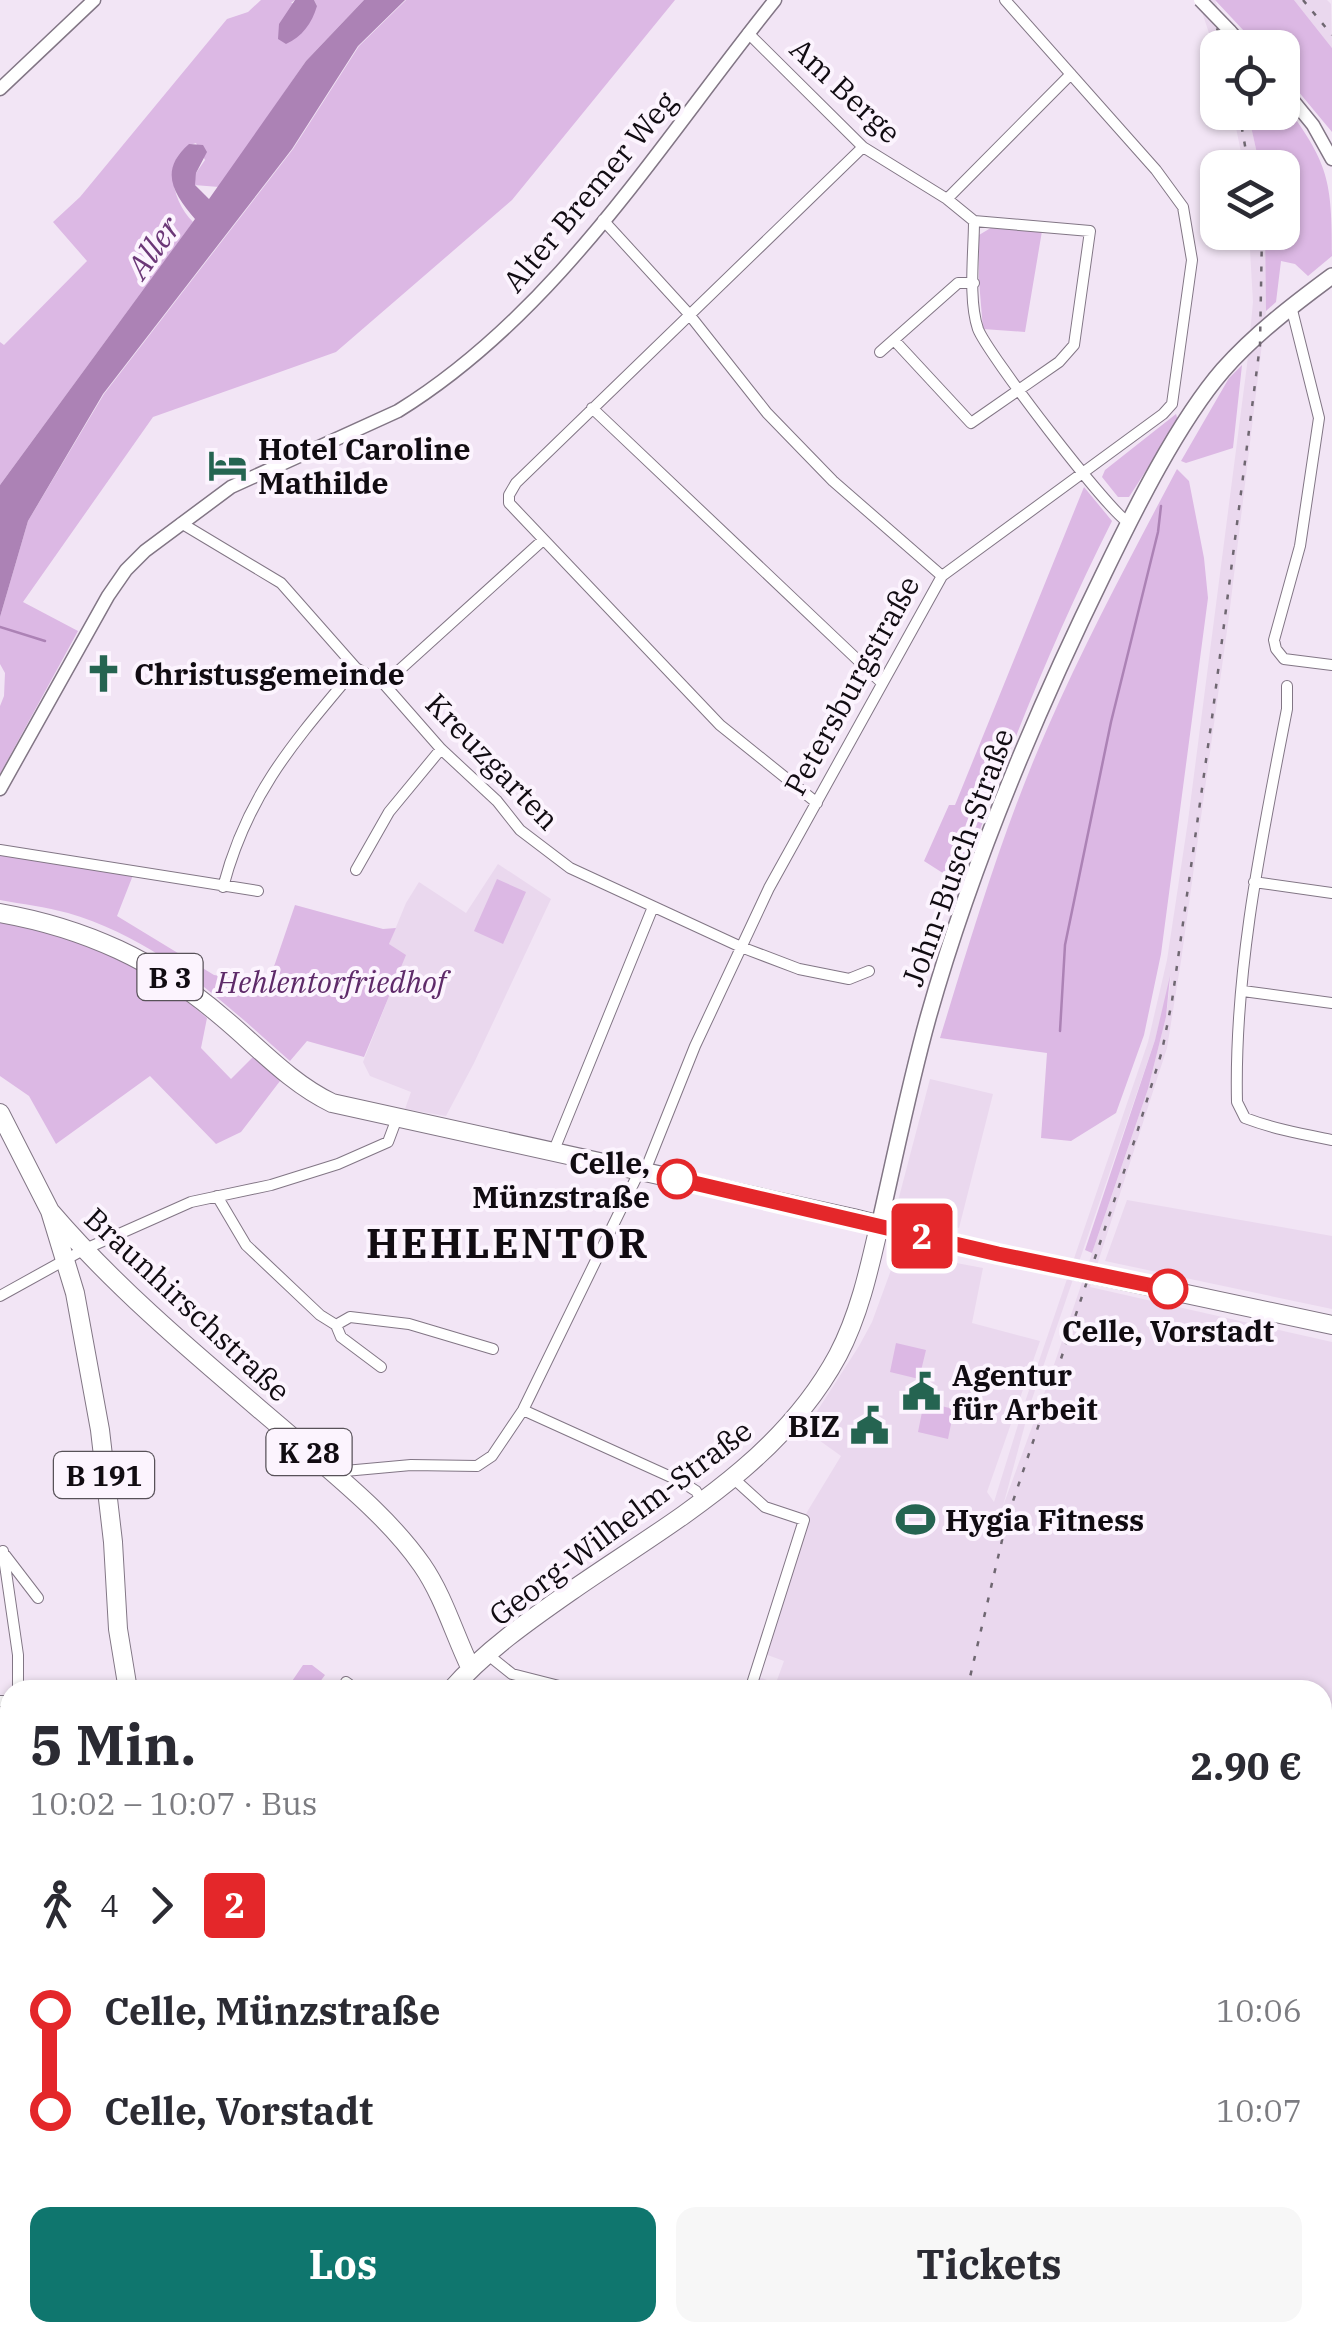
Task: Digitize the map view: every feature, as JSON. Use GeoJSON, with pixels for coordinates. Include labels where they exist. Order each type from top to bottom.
{"type":"FeatureCollection","features":[{"type":"Feature","properties":{"kind":"main road"},"geometry":{"type":"LineString","coordinates":[[1129,523],[1212,384],[1291,306],[1332,276]]}},
{"type":"Feature","properties":{"kind":"main road","name":"John-Busch-Straße"},"geometry":{"type":"LineString","coordinates":[[879,1226],[928,1018],[973,880],[1049,689],[1129,523]]}},
{"type":"Feature","properties":{"kind":"main road","name":"B 3"},"geometry":{"type":"LineString","coordinates":[[0,913],[60,925],[114,946],[188,988],[313,1093],[342,1106],[1332,1325]]}},
{"type":"Feature","properties":{"kind":"main road","name":"B 191"},"geometry":{"type":"LineString","coordinates":[[0,1113],[50,1211],[75,1293],[100,1430],[118,1630],[126,1680]]}},
{"type":"Feature","properties":{"kind":"main road","name":"Braunhirschstraße"},"geometry":{"type":"LineString","coordinates":[[50,1211],[83,1250],[166,1330],[332,1472],[392,1530],[422,1565],[442,1600],[471,1669]]}},
{"type":"Feature","properties":{"kind":"main road","name":"Georg-Wilhelm-Straße"},"geometry":{"type":"LineString","coordinates":[[461,1680],[487,1654],[547,1608],[733,1478],[786,1429],[824,1379],[849,1331],[879,1226]]}},
{"type":"Feature","properties":{"kind":"main road"},"geometry":{"type":"LineString","coordinates":[[75,1293],[81,1275],[94,1268],[102,1269]]}},
{"type":"Feature","properties":{"kind":"street"},"geometry":{"type":"LineString","coordinates":[[0,89],[94,0]]}},
{"type":"Feature","properties":{"kind":"street","name":"Alter Bremer Weg"},"geometry":{"type":"LineString","coordinates":[[0,789],[126,570],[180,523],[231,487],[420,398],[528,306],[554,282],[775,0]]}},
{"type":"Feature","properties":{"kind":"street","name":"Petersburgstraße"},"geometry":{"type":"LineString","coordinates":[[332,1472],[411,1465],[476,1466],[500,1447],[642,1171],[741,947],[942,576],[1172,404],[1192,260],[1187,220],[1176,196],[1005,0]]}},
{"type":"Feature","properties":{"kind":"street"},"geometry":{"type":"LineString","coordinates":[[1200,0],[1228,30]]}},
{"type":"Feature","properties":{"kind":"street","name":"Am Berge"},"geometry":{"type":"LineString","coordinates":[[748,33],[863,147],[947,199],[974,221]]}},
{"type":"Feature","properties":{"kind":"street"},"geometry":{"type":"LineString","coordinates":[[947,199],[1071,74]]}},
{"type":"Feature","properties":{"kind":"street"},"geometry":{"type":"LineString","coordinates":[[1300,109],[1332,159]]}},
{"type":"Feature","properties":{"kind":"street"},"geometry":{"type":"LineString","coordinates":[[817,802],[720,725],[509,504],[509,495],[688,313],[863,147]]}},
{"type":"Feature","properties":{"kind":"street"},"geometry":{"type":"LineString","coordinates":[[603,220],[688,313],[767,414],[833,480],[942,576]]}},
{"type":"Feature","properties":{"kind":"street"},"geometry":{"type":"LineString","coordinates":[[894,340],[970,423],[1020,388],[1060,362],[1074,345],[1090,230],[974,221],[978,329],[1020,388],[1083,473],[1118,517],[1129,523]]}},
{"type":"Feature","properties":{"kind":"street"},"geometry":{"type":"LineString","coordinates":[[880,352],[958,282],[974,283]]}},
{"type":"Feature","properties":{"kind":"street"},"geometry":{"type":"LineString","coordinates":[[1291,306],[1319,418],[1300,546],[1274,640],[1280,655],[1290,662],[1332,665]]}},
{"type":"Feature","properties":{"kind":"street"},"geometry":{"type":"LineString","coordinates":[[592,408],[882,683]]}},
{"type":"Feature","properties":{"kind":"street","name":"Kreuzgarten"},"geometry":{"type":"LineString","coordinates":[[180,523],[281,583],[356,668],[384,684],[533,843],[570,868],[741,947],[800,968],[849,979],[869,971]]}},
{"type":"Feature","properties":{"kind":"street"},"geometry":{"type":"LineString","coordinates":[[384,684],[544,540]]}},
{"type":"Feature","properties":{"kind":"street"},"geometry":{"type":"LineString","coordinates":[[223,888],[244,821],[264,784],[356,668]]}},
{"type":"Feature","properties":{"kind":"street"},"geometry":{"type":"LineString","coordinates":[[1287,686],[1287,710],[1254,882],[1237,1088],[1240,1111],[1246,1118],[1332,1140]]}},
{"type":"Feature","properties":{"kind":"street"},"geometry":{"type":"LineString","coordinates":[[356,870],[389,812],[442,749]]}},
{"type":"Feature","properties":{"kind":"street"},"geometry":{"type":"LineString","coordinates":[[0,850],[258,891]]}},
{"type":"Feature","properties":{"kind":"street"},"geometry":{"type":"LineString","coordinates":[[1254,882],[1332,893]]}},
{"type":"Feature","properties":{"kind":"street"},"geometry":{"type":"LineString","coordinates":[[554,1150],[654,906]]}},
{"type":"Feature","properties":{"kind":"street"},"geometry":{"type":"LineString","coordinates":[[1242,991],[1332,1002]]}},
{"type":"Feature","properties":{"kind":"street"},"geometry":{"type":"LineString","coordinates":[[0,1296],[83,1250],[191,1202],[271,1186],[371,1150],[388,1142],[396,1118]]}},
{"type":"Feature","properties":{"kind":"street"},"geometry":{"type":"LineString","coordinates":[[216,1196],[246,1244],[320,1315],[336,1325],[341,1337],[381,1367]]}},
{"type":"Feature","properties":{"kind":"street"},"geometry":{"type":"LineString","coordinates":[[336,1325],[350,1317],[410,1324],[493,1349]]}},
{"type":"Feature","properties":{"kind":"street"},"geometry":{"type":"LineString","coordinates":[[522,1410],[682,1482],[696,1491],[702,1501]]}},
{"type":"Feature","properties":{"kind":"street"},"geometry":{"type":"LineString","coordinates":[[733,1478],[765,1508],[804,1520],[753,1680]]}},
{"type":"Feature","properties":{"kind":"street"},"geometry":{"type":"LineString","coordinates":[[1,1549],[38,1598]]}},
{"type":"Feature","properties":{"kind":"street"},"geometry":{"type":"LineString","coordinates":[[1,1549],[18,1655],[18,1680]]}},
{"type":"Feature","properties":{"kind":"street"},"geometry":{"type":"LineString","coordinates":[[487,1654],[512,1674],[536,1680]]}},
{"type":"Feature","properties":{"kind":"shaded area"},"geometry":{"type":"Polygon","coordinates":[[[295,0],[314,0],[317,6],[306,29],[286,44],[278,39],[279,24],[295,0]]]}},
{"type":"Feature","properties":{"kind":"shaded area"},"geometry":{"type":"Polygon","coordinates":[[[364,0],[405,0],[358,46],[292,149],[103,394],[28,521],[0,617],[0,485],[195,219],[172,182],[179,154],[189,144],[203,145],[207,152],[196,173],[195,185],[209,199],[306,61],[364,0]]]}},
{"type":"Feature","properties":{"kind":"shaded area"},"geometry":{"type":"Polygon","coordinates":[[[1198,0],[1215,0],[1226,30],[1208,30],[1198,0]]]}},
{"type":"Feature","properties":{"kind":"shaded area"},"geometry":{"type":"Polygon","coordinates":[[[1294,0],[1327,0],[1331,4],[1332,48],[1294,0]]]}},
{"type":"Feature","properties":{"kind":"shaded area"},"geometry":{"type":"Polygon","coordinates":[[[1236,130],[1252,130],[1256,150],[1241,150],[1236,130]]]}},
{"type":"Feature","properties":{"kind":"shaded area"},"geometry":{"type":"Polygon","coordinates":[[[1250,250],[1265,250],[1266,311],[1229,616],[1167,1048],[1090,1287],[1332,1342],[1332,1680],[777,1680],[784,1661],[762,1653],[807,1512],[841,1456],[805,1430],[872,1322],[891,1270],[903,1253],[983,1268],[972,1323],[1040,1341],[987,1492],[994,1502],[1148,1042],[1167,960],[1188,821],[1247,365],[1253,302],[1250,250]],[[1171,976],[1155,1040],[1031,1402],[1003,1506],[1148,1089],[1166,1017],[1171,976]]]}},
{"type":"Feature","properties":{"kind":"shaded area"},"geometry":{"type":"Polygon","coordinates":[[[498,864],[551,899],[446,1116],[405,1109],[411,1092],[370,1076],[363,1062],[405,956],[389,944],[419,882],[466,913],[498,864]]]}},
{"type":"Feature","properties":{"kind":"shaded area"},"geometry":{"type":"Polygon","coordinates":[[[930,1079],[993,1094],[959,1228],[907,1215],[898,1201],[930,1079]]]}},
{"type":"Feature","properties":{"kind":"shaded area"},"geometry":{"type":"Polygon","coordinates":[[[1127,1200],[1332,1236],[1332,1309],[1105,1261],[1127,1200]]]}},
{"type":"Feature","properties":{"kind":"green space"},"geometry":{"type":"Polygon","coordinates":[[[261,0],[295,0],[291,3],[317,6],[314,0],[364,0],[306,61],[219,187],[194,185],[196,173],[205,160],[196,143],[177,157],[175,191],[193,222],[0,485],[0,342],[4,345],[87,261],[53,222],[80,197],[227,19],[248,12],[261,0]]]}},
{"type":"Feature","properties":{"kind":"green space"},"geometry":{"type":"Polygon","coordinates":[[[406,0],[675,0],[512,200],[336,352],[153,417],[23,602],[78,631],[0,774],[0,706],[5,673],[0,664],[0,617],[28,521],[104,394],[293,149],[359,46],[406,0]]]}},
{"type":"Feature","properties":{"kind":"green space"},"geometry":{"type":"Polygon","coordinates":[[[1215,0],[1294,0],[1332,48],[1332,132],[1300,93],[1300,30],[1243,30],[1215,0]]]}},
{"type":"Feature","properties":{"kind":"green space"},"geometry":{"type":"Polygon","coordinates":[[[1300,127],[1319,158],[1331,209],[1332,256],[1308,276],[1295,264],[1281,261],[1276,302],[1266,311],[1265,250],[1300,250],[1300,150],[1256,150],[1252,130],[1300,130],[1300,127]]]}},
{"type":"Feature","properties":{"kind":"green space"},"geometry":{"type":"Polygon","coordinates":[[[994,226],[1042,231],[1025,332],[983,329],[979,235],[994,226]]]}},
{"type":"Feature","properties":{"kind":"green space"},"geometry":{"type":"Polygon","coordinates":[[[1242,365],[1233,448],[1186,463],[1181,461],[1229,378],[1242,365]]]}},
{"type":"Feature","properties":{"kind":"green space"},"geometry":{"type":"Polygon","coordinates":[[[1176,414],[1178,421],[1129,497],[1118,497],[1102,477],[1105,470],[1176,414]]]}},
{"type":"Feature","properties":{"kind":"green space"},"geometry":{"type":"Polygon","coordinates":[[[1177,469],[1189,481],[1208,598],[1161,954],[1144,1035],[1116,1113],[1071,1141],[1041,1138],[1047,1053],[940,1038],[989,882],[1031,767],[1093,630],[1177,469]]]}},
{"type":"Feature","properties":{"kind":"green space"},"geometry":{"type":"Polygon","coordinates":[[[1084,487],[1112,521],[1031,700],[960,884],[924,861],[949,805],[955,805],[1084,487]]]}},
{"type":"Feature","properties":{"kind":"green space","name":"Hehlentorfriedhof"},"geometry":{"type":"Polygon","coordinates":[[[0,847],[135,870],[117,916],[214,975],[268,984],[295,905],[383,929],[396,928],[389,944],[406,955],[364,1057],[307,1041],[290,1061],[187,974],[131,939],[68,913],[0,900],[0,847]]]}},
{"type":"Feature","properties":{"kind":"green space"},"geometry":{"type":"Polygon","coordinates":[[[497,879],[526,892],[503,944],[474,931],[497,879]]]}},
{"type":"Feature","properties":{"kind":"green space","name":"Hehlentorfriedhof"},"geometry":{"type":"Polygon","coordinates":[[[0,919],[72,937],[132,965],[207,1018],[201,1048],[231,1079],[253,1057],[280,1081],[241,1132],[216,1144],[150,1076],[56,1144],[29,1096],[0,1076],[0,919]]]}},
{"type":"Feature","properties":{"kind":"green space"},"geometry":{"type":"Polygon","coordinates":[[[1170,976],[1166,1017],[1148,1089],[1092,1253],[1085,1250],[1155,1040],[1170,976]]]}},
{"type":"Feature","properties":{"kind":"green space"},"geometry":{"type":"Polygon","coordinates":[[[896,1343],[926,1350],[919,1379],[890,1372],[896,1343]]]}},
{"type":"Feature","properties":{"kind":"green space"},"geometry":{"type":"Polygon","coordinates":[[[924,1402],[954,1409],[948,1439],[918,1432],[924,1402]]]}},
{"type":"Feature","properties":{"kind":"green space"},"geometry":{"type":"Polygon","coordinates":[[[303,1665],[312,1665],[325,1675],[321,1680],[293,1680],[303,1665]]]}},
{"type":"Feature","properties":{"kind":"waterway"},"geometry":{"type":"LineString","coordinates":[[1060,1031],[1065,945],[1161,506]]}},
{"type":"Feature","properties":{"kind":"waterway"},"geometry":{"type":"LineString","coordinates":[[0,627],[45,641]]}},
{"type":"Feature","properties":{"kind":"railway"},"geometry":{"type":"LineString","coordinates":[[1207,0],[1218,30]]}},
{"type":"Feature","properties":{"kind":"railway"},"geometry":{"type":"LineString","coordinates":[[1303,0],[1332,35]]}},
{"type":"Feature","properties":{"kind":"railway"},"geometry":{"type":"LineString","coordinates":[[1242,130],[1246,150]]}},
{"type":"Feature","properties":{"kind":"railway"},"geometry":{"type":"LineString","coordinates":[[969,1680],[1007,1519],[1162,1051],[1212,718],[1260,345],[1262,250]]}},
{"type":"Feature","properties":{"kind":"bus line","name":"2"},"geometry":{"type":"LineString","coordinates":[[677,1179],[998,1254],[1168,1289]]}},
{"type":"Feature","properties":{"kind":"place","name":"Hotel Caroline Mathilde"},"geometry":{"type":"Point","coordinates":[228,465]}},
{"type":"Feature","properties":{"kind":"place","name":"Christusgemeinde"},"geometry":{"type":"Point","coordinates":[104,673]}},
{"type":"Feature","properties":{"kind":"place","name":"Celle, Münzstraße"},"geometry":{"type":"Point","coordinates":[677,1179]}},
{"type":"Feature","properties":{"kind":"place","name":"Celle, Vorstadt"},"geometry":{"type":"Point","coordinates":[1168,1289]}},
{"type":"Feature","properties":{"kind":"place","name":"Agentur für Arbeit"},"geometry":{"type":"Point","coordinates":[922,1391]}},
{"type":"Feature","properties":{"kind":"place","name":"BIZ"},"geometry":{"type":"Point","coordinates":[870,1425]}},
{"type":"Feature","properties":{"kind":"place","name":"Hygia Fitness"},"geometry":{"type":"Point","coordinates":[915,1519]}},
{"type":"Feature","properties":{"kind":"district","name":"HEHLENTOR"},"geometry":{"type":"Point","coordinates":[508,1243]}},
{"type":"Feature","properties":{"kind":"water label","name":"Aller"},"geometry":{"type":"Point","coordinates":[153,247]}}]}
